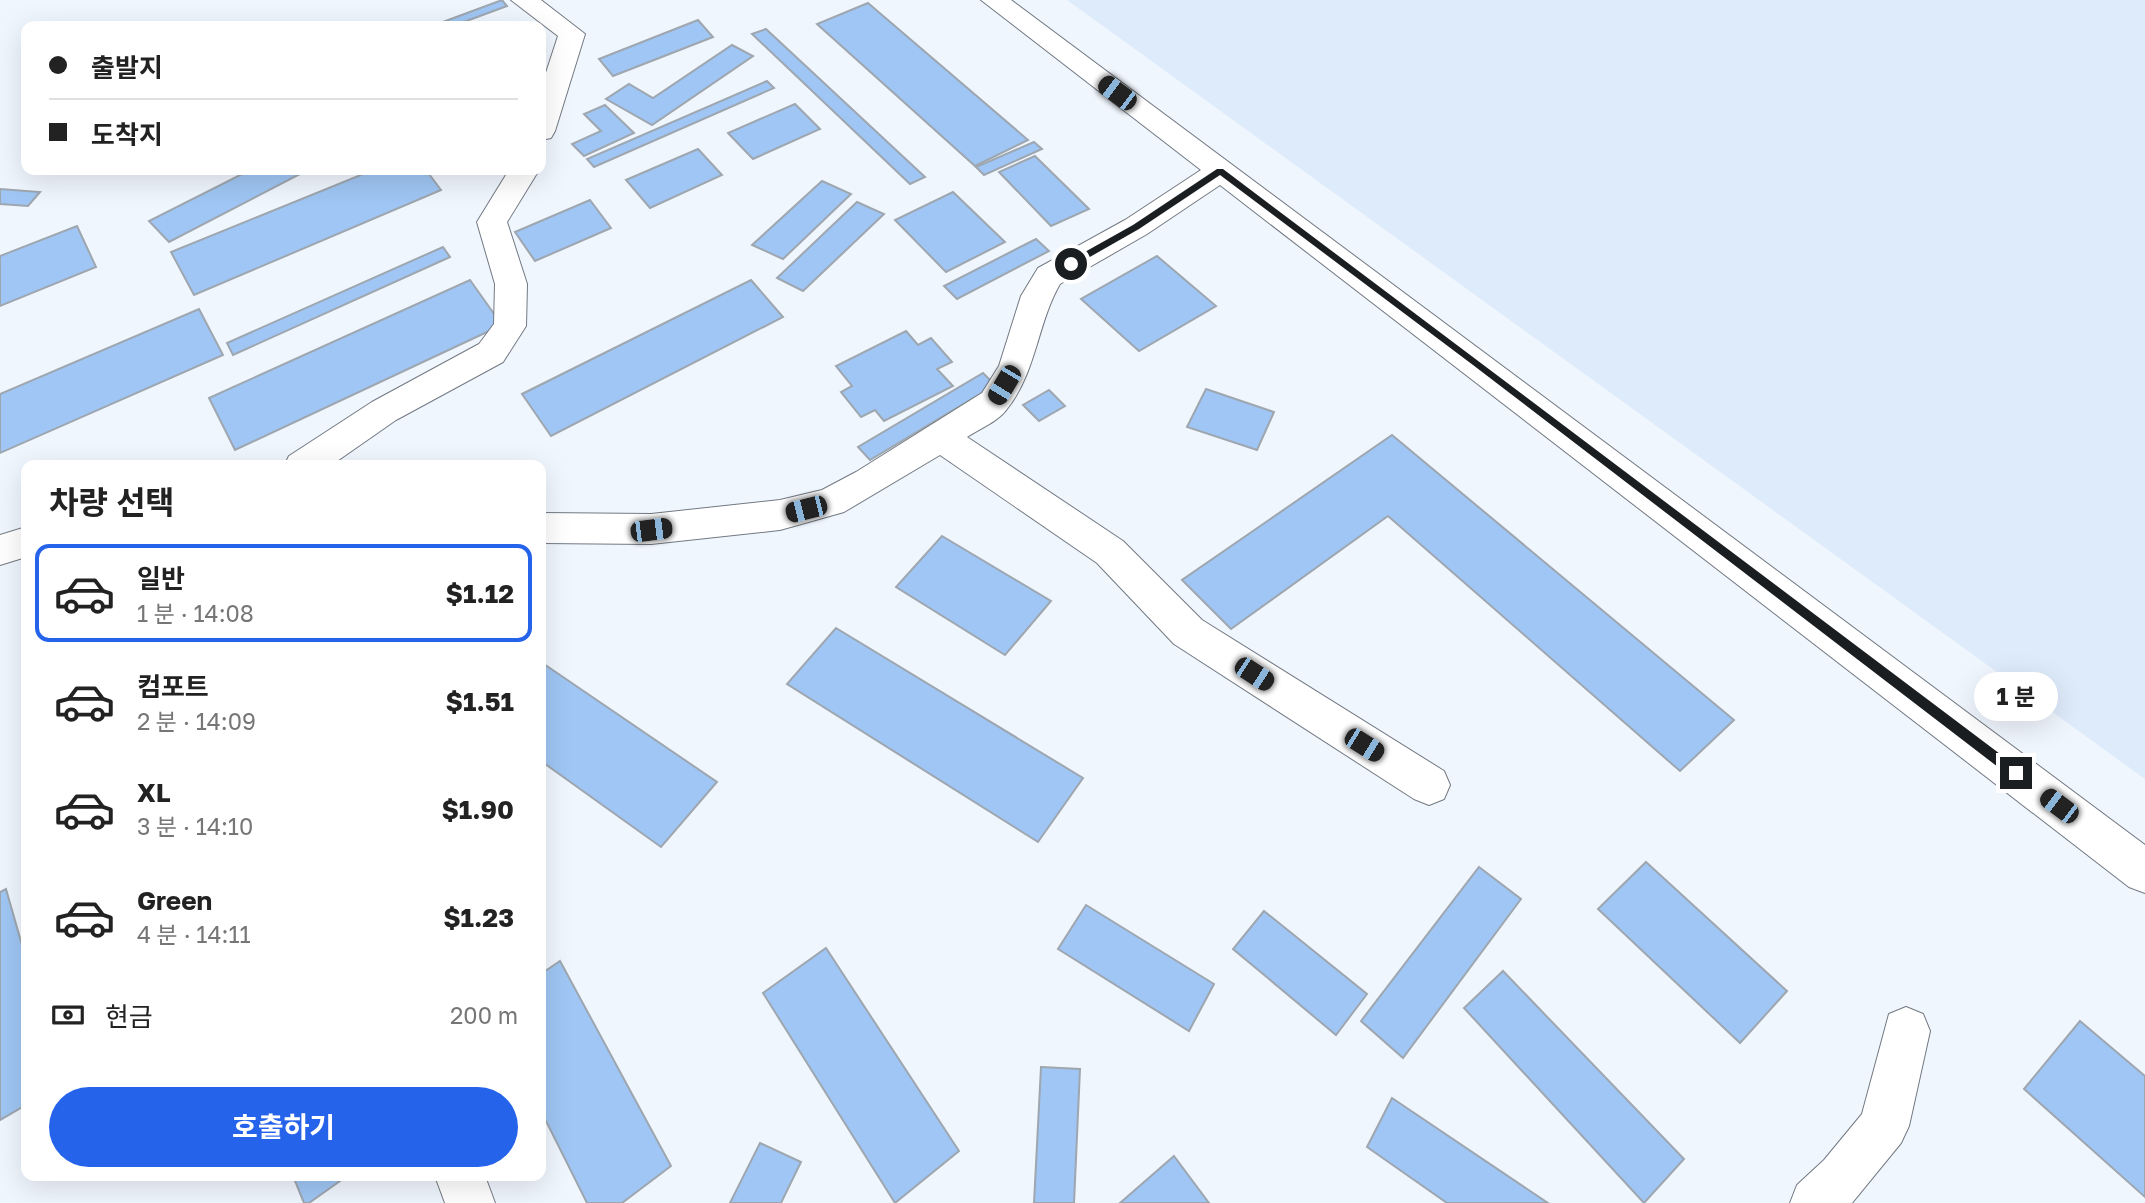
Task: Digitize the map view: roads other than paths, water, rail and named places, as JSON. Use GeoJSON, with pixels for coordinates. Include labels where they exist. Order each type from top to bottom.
{"type":"FeatureCollection","features":[{"type":"Feature","properties":{"kind":"street"},"geometry":{"type":"LineString","coordinates":[[524,0],[572,34],[546,115]]}},
{"type":"Feature","properties":{"kind":"street"},"geometry":{"type":"LineString","coordinates":[[994,0],[1487,370],[2145,872]]}},
{"type":"Feature","properties":{"kind":"street"},"geometry":{"type":"LineString","coordinates":[[546,527],[651,530],[780,515],[831,502],[942,438],[994,402],[1015,368],[1037,296],[1049,276],[1136,227],[1220,171]]}},
{"type":"Feature","properties":{"kind":"street"},"geometry":{"type":"LineString","coordinates":[[311,460],[384,411],[491,353],[510,326],[511,284],[492,222],[521,175]]}},
{"type":"Feature","properties":{"kind":"street"},"geometry":{"type":"LineString","coordinates":[[942,438],[1110,552],[1188,632],[1429,785]]}},
{"type":"Feature","properties":{"kind":"street"},"geometry":{"type":"LineString","coordinates":[[0,550],[21,544]]}},
{"type":"Feature","properties":{"kind":"street"},"geometry":{"type":"LineString","coordinates":[[1815,1203],[1842,1178],[1884,1126],[1906,1031]]}},
{"type":"Feature","properties":{"kind":"street"},"geometry":{"type":"LineString","coordinates":[[462,1181],[470,1203]]}}]}
